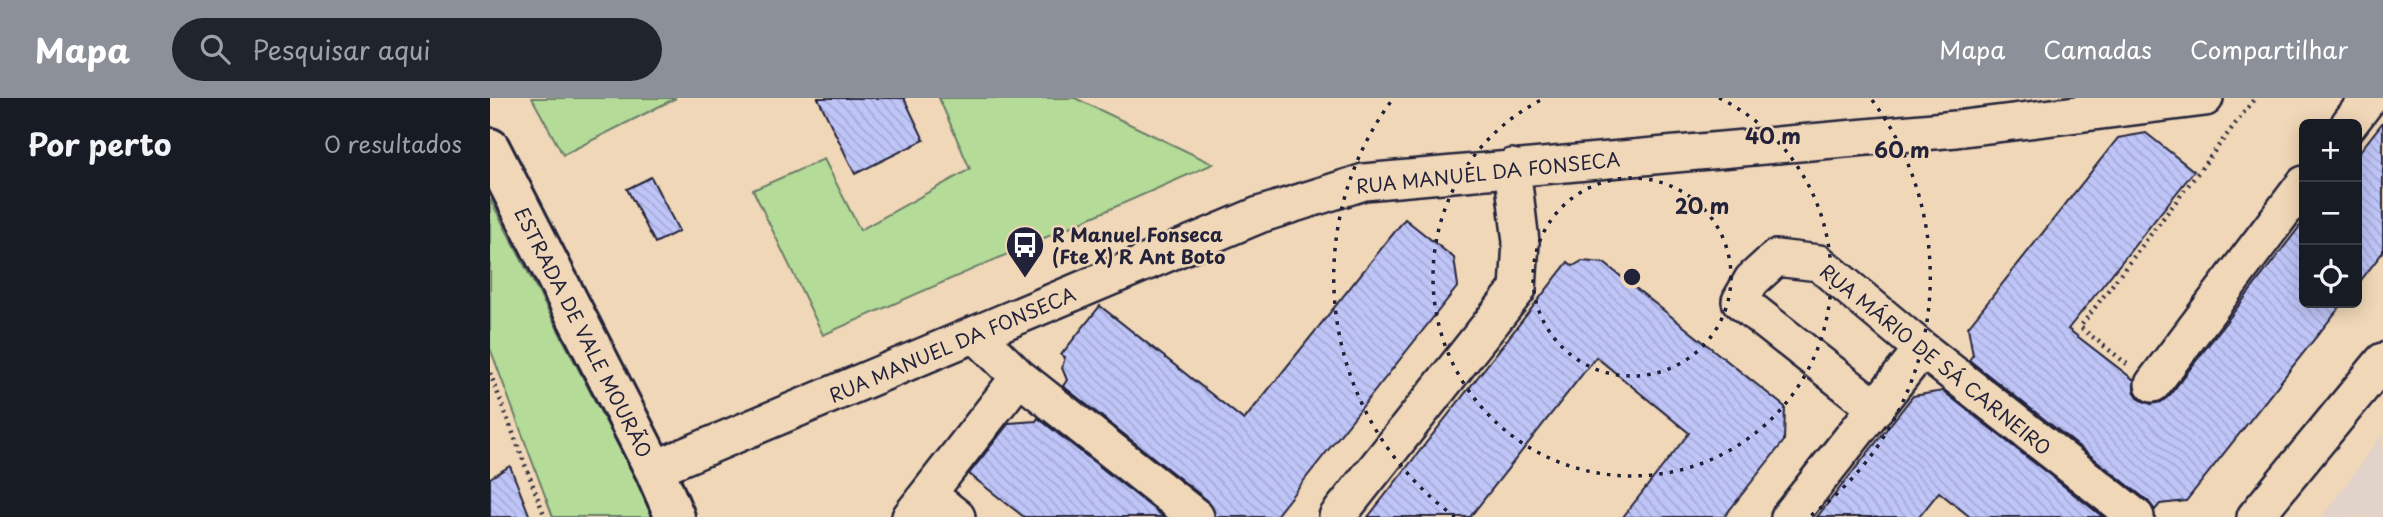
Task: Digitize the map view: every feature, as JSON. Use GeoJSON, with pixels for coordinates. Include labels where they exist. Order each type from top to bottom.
{"type":"FeatureCollection","features":[{"type":"Feature","properties":{"kind":"street","name":"RUA MANUEL DA FONSECA"},"geometry":{"type":"LineString","coordinates":[[654,469],[1259,215],[1364,182],[1512,167],[1954,113],[2205,98]]}},
{"type":"Feature","properties":{"kind":"street"},"geometry":{"type":"LineString","coordinates":[[2353,119],[2369,98]]}},
{"type":"Feature","properties":{"kind":"street","name":"ESTRADA DE VALE MOURÃO"},"geometry":{"type":"LineString","coordinates":[[490,148],[654,469],[675,517]]}},
{"type":"Feature","properties":{"kind":"street"},"geometry":{"type":"LineString","coordinates":[[1337,517],[1518,289],[1521,242],[1512,167]]}},
{"type":"Feature","properties":{"kind":"street"},"geometry":{"type":"LineString","coordinates":[[2153,384],[2299,191]]}},
{"type":"Feature","properties":{"kind":"street","name":"RUA MÁRIO DE SÁ CARNEIRO"},"geometry":{"type":"LineString","coordinates":[[1875,408],[1740,301],[1752,280],[1776,258],[1819,263],[1922,349],[2136,517]]}},
{"type":"Feature","properties":{"kind":"street"},"geometry":{"type":"LineString","coordinates":[[975,334],[1019,377],[1196,517]]}},
{"type":"Feature","properties":{"kind":"street"},"geometry":{"type":"LineString","coordinates":[[1789,517],[1922,349]]}},
{"type":"Feature","properties":{"kind":"street"},"geometry":{"type":"LineString","coordinates":[[2255,517],[2383,361]]}},
{"type":"Feature","properties":{"kind":"street"},"geometry":{"type":"LineString","coordinates":[[957,517],[919,505],[1019,377]]}},
{"type":"Feature","properties":{"kind":"path"},"geometry":{"type":"LineString","coordinates":[[2153,384],[2080,327],[2255,98]]}},
{"type":"Feature","properties":{"kind":"path"},"geometry":{"type":"LineString","coordinates":[[490,373],[545,517]]}},
{"type":"Feature","properties":{"kind":"shaded area"},"geometry":{"type":"Polygon","coordinates":[[[2383,433],[2383,517],[2322,517],[2383,433]]]}},
{"type":"Feature","properties":{"kind":"green space"},"geometry":{"type":"Polygon","coordinates":[[[532,98],[676,98],[563,155],[532,98]]]}},
{"type":"Feature","properties":{"kind":"green space"},"geometry":{"type":"Polygon","coordinates":[[[939,98],[1075,98],[1213,164],[823,335],[753,190],[824,159],[860,230],[970,169],[939,98]]]}},
{"type":"Feature","properties":{"kind":"green space"},"geometry":{"type":"Polygon","coordinates":[[[490,199],[654,517],[553,517],[490,348],[490,199]]]}},
{"type":"Feature","properties":{"kind":"building"},"geometry":{"type":"Polygon","coordinates":[[[818,98],[904,98],[924,140],[855,174],[818,98]]]}},
{"type":"Feature","properties":{"kind":"building"},"geometry":{"type":"Polygon","coordinates":[[[2383,122],[2383,252],[2362,279],[2362,182],[2362,149],[2383,122]]]}},
{"type":"Feature","properties":{"kind":"building"},"geometry":{"type":"Polygon","coordinates":[[[2146,133],[2194,171],[2068,329],[2134,380],[2134,391],[2140,400],[2151,404],[2161,402],[2169,396],[2299,227],[2299,308],[2339,308],[2186,501],[2160,504],[2155,510],[2148,501],[1969,360],[1973,355],[1968,327],[2118,138],[2146,133]]]}},
{"type":"Feature","properties":{"kind":"building"},"geometry":{"type":"Polygon","coordinates":[[[651,177],[679,231],[655,243],[627,189],[651,177]]]}},
{"type":"Feature","properties":{"kind":"building"},"geometry":{"type":"Polygon","coordinates":[[[1405,219],[1454,258],[1458,286],[1275,517],[1216,517],[1208,501],[1063,386],[1067,380],[1062,368],[1065,357],[1061,355],[1100,306],[1244,420],[1405,219]]]}},
{"type":"Feature","properties":{"kind":"building"},"geometry":{"type":"Polygon","coordinates":[[[1582,261],[1604,263],[1785,407],[1784,441],[1724,517],[1623,517],[1689,433],[1596,357],[1470,517],[1368,517],[1568,262],[1573,266],[1582,261]]]}},
{"type":"Feature","properties":{"kind":"building"},"geometry":{"type":"Polygon","coordinates":[[[1943,391],[2103,517],[1970,517],[1939,492],[1919,517],[1817,517],[1913,396],[1943,391]]]}},
{"type":"Feature","properties":{"kind":"building"},"geometry":{"type":"Polygon","coordinates":[[[1038,418],[1164,517],[1024,517],[969,474],[1009,423],[1036,421],[1038,418]]]}},
{"type":"Feature","properties":{"kind":"building"},"geometry":{"type":"Polygon","coordinates":[[[510,466],[530,517],[490,517],[490,478],[510,466]]]}},
{"type":"Feature","properties":{"kind":"place","name":"R Manuel Fonseca (Fte X) R Ant Boto"},"geometry":{"type":"Point","coordinates":[1025,279]}}]}
